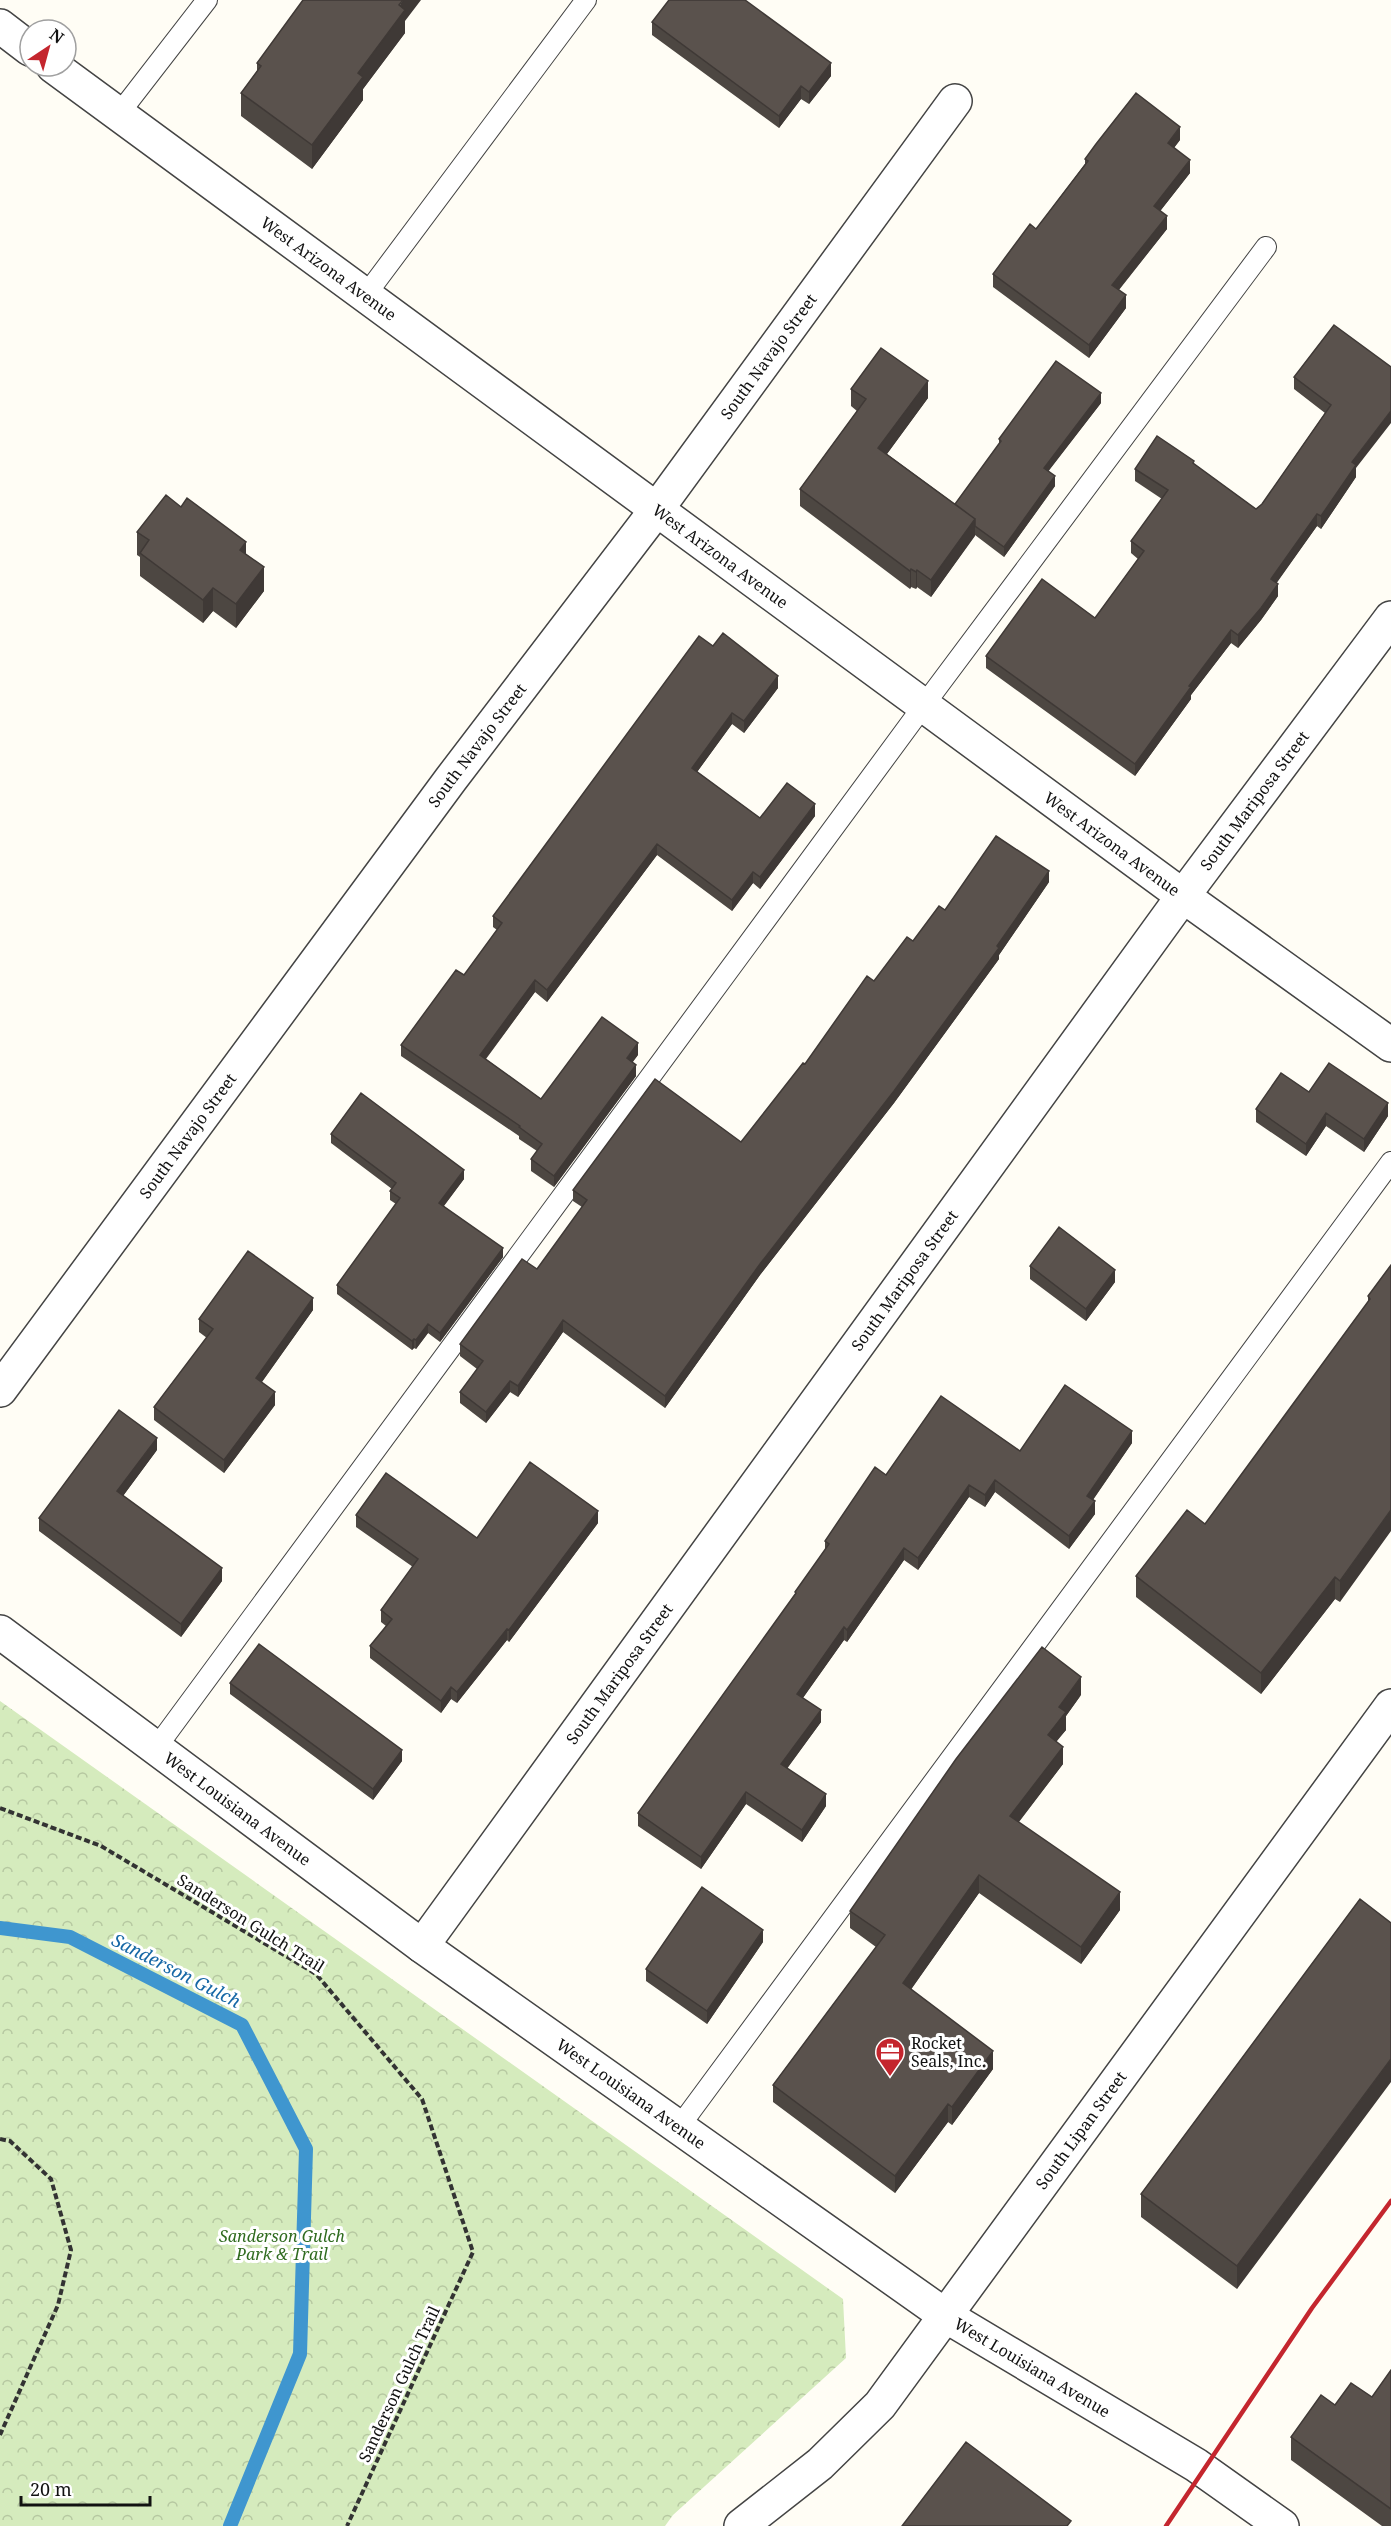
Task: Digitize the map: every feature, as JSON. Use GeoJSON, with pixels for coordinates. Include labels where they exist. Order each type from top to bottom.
{"type":"FeatureCollection","features":[{"type":"Feature","properties":{"kind":"street"},"geometry":{"type":"LineString","coordinates":[[0,26],[18,40]]}},
{"type":"Feature","properties":{"kind":"street","name":"West Arizona Avenue"},"geometry":{"type":"LineString","coordinates":[[68,78],[1183,896],[1391,1045]]}},
{"type":"Feature","properties":{"kind":"street","name":"South Navajo Street"},"geometry":{"type":"LineString","coordinates":[[0,1390],[451,778],[657,509],[955,101]]}},
{"type":"Feature","properties":{"kind":"street","name":"South Mariposa Street"},"geometry":{"type":"LineString","coordinates":[[422,1946],[1183,896],[1391,618]]}},
{"type":"Feature","properties":{"kind":"street","name":"West Louisiana Avenue"},"geometry":{"type":"LineString","coordinates":[[0,1632],[422,1946],[946,2316],[1196,2465],[1282,2526]]}},
{"type":"Feature","properties":{"kind":"street","name":"South Lipan Street"},"geometry":{"type":"LineString","coordinates":[[741,2526],[820,2464],[880,2405],[1391,1706]]}},
{"type":"Feature","properties":{"kind":"lane"},"geometry":{"type":"LineString","coordinates":[[118,116],[207,0]]}},
{"type":"Feature","properties":{"kind":"lane"},"geometry":{"type":"LineString","coordinates":[[365,296],[586,0]]}},
{"type":"Feature","properties":{"kind":"lane"},"geometry":{"type":"LineString","coordinates":[[156,1748],[924,705],[1266,247]]}},
{"type":"Feature","properties":{"kind":"lane"},"geometry":{"type":"LineString","coordinates":[[679,2127],[1391,1162]]}},
{"type":"Feature","properties":{"kind":"path","name":"Sanderson Gulch Trail"},"geometry":{"type":"LineString","coordinates":[[0,1808],[101,1846],[316,1974],[422,2099],[473,2252],[347,2526]]}},
{"type":"Feature","properties":{"kind":"path"},"geometry":{"type":"LineString","coordinates":[[0,2139],[10,2141],[51,2179],[71,2250],[58,2305],[0,2434]]}},
{"type":"Feature","properties":{"kind":"green space","name":"Sanderson Gulch Park & Trail"},"geometry":{"type":"Polygon","coordinates":[[[0,1701],[843,2299],[846,2358],[673,2515],[665,2526],[0,2526],[0,1701]]]}},
{"type":"Feature","properties":{"kind":"building"},"geometry":{"type":"Polygon","coordinates":[[[303,0],[403,0],[399,5],[405,10],[358,73],[363,77],[312,145],[241,93],[261,66],[257,63],[303,0]]]}},
{"type":"Feature","properties":{"kind":"building"},"geometry":{"type":"Polygon","coordinates":[[[669,0],[745,0],[831,63],[809,92],[801,86],[779,116],[652,22],[669,0]]]}},
{"type":"Feature","properties":{"kind":"building"},"geometry":{"type":"Polygon","coordinates":[[[1136,93],[1180,127],[1168,143],[1190,160],[1154,206],[1167,216],[1112,285],[1126,295],[1089,345],[993,274],[1030,224],[1036,229],[1088,161],[1085,159],[1096,144],[1136,93]]]}},
{"type":"Feature","properties":{"kind":"building"},"geometry":{"type":"Polygon","coordinates":[[[1334,325],[1391,367],[1391,411],[1352,462],[1356,465],[1321,516],[1317,514],[1271,579],[1278,584],[1261,608],[1238,635],[1231,630],[1135,764],[986,656],[1042,579],[1095,618],[1144,551],[1131,541],[1168,490],[1135,469],[1157,436],[1194,461],[1193,463],[1256,509],[1262,504],[1331,405],[1294,377],[1334,325]]]}},
{"type":"Feature","properties":{"kind":"building"},"geometry":{"type":"Polygon","coordinates":[[[881,348],[928,381],[878,448],[975,519],[931,580],[917,570],[916,572],[911,569],[910,571],[800,489],[866,399],[851,389],[881,348]]]}},
{"type":"Feature","properties":{"kind":"building"},"geometry":{"type":"Polygon","coordinates":[[[1056,361],[1101,393],[1044,468],[1055,476],[1004,547],[975,526],[975,519],[955,504],[1056,361]]]}},
{"type":"Feature","properties":{"kind":"building"},"geometry":{"type":"Polygon","coordinates":[[[166,495],[181,507],[187,498],[246,542],[240,550],[264,567],[236,604],[213,588],[203,600],[140,553],[149,540],[137,532],[166,495]]]}},
{"type":"Feature","properties":{"kind":"building"},"geometry":{"type":"Polygon","coordinates":[[[723,633],[778,676],[744,721],[732,713],[692,768],[760,818],[787,783],[815,804],[760,877],[753,872],[732,900],[657,844],[547,990],[535,980],[480,1055],[541,1099],[602,1017],[638,1043],[627,1058],[636,1065],[554,1176],[531,1159],[542,1144],[520,1126],[401,1045],[456,970],[464,975],[502,923],[493,916],[699,636],[713,646],[723,633]]]}},
{"type":"Feature","properties":{"kind":"building"},"geometry":{"type":"Polygon","coordinates":[[[996,836],[1049,871],[997,946],[999,948],[894,1091],[760,1264],[665,1396],[563,1320],[518,1386],[510,1381],[486,1412],[460,1392],[483,1361],[460,1344],[522,1259],[537,1269],[587,1200],[573,1190],[655,1079],[741,1142],[803,1063],[805,1064],[867,976],[874,981],[907,937],[913,941],[939,906],[945,910],[996,836]]]}},
{"type":"Feature","properties":{"kind":"building"},"geometry":{"type":"Polygon","coordinates":[[[1329,1063],[1388,1103],[1364,1139],[1326,1113],[1306,1144],[1256,1109],[1281,1073],[1309,1092],[1329,1063]]]}},
{"type":"Feature","properties":{"kind":"building"},"geometry":{"type":"Polygon","coordinates":[[[361,1093],[464,1170],[439,1203],[503,1248],[440,1333],[428,1324],[416,1340],[412,1341],[337,1285],[400,1198],[390,1191],[396,1183],[331,1134],[361,1093]]]}},
{"type":"Feature","properties":{"kind":"building"},"geometry":{"type":"Polygon","coordinates":[[[1059,1227],[1115,1270],[1086,1309],[1030,1266],[1059,1227]]]}},
{"type":"Feature","properties":{"kind":"building"},"geometry":{"type":"Polygon","coordinates":[[[248,1251],[313,1298],[256,1378],[275,1392],[224,1460],[154,1407],[213,1329],[199,1319],[248,1251]]]}},
{"type":"Feature","properties":{"kind":"building"},"geometry":{"type":"Polygon","coordinates":[[[1391,1265],[1391,1510],[1340,1581],[1335,1577],[1261,1673],[1136,1576],[1187,1510],[1205,1524],[1370,1299],[1368,1296],[1391,1265]]]}},
{"type":"Feature","properties":{"kind":"building"},"geometry":{"type":"Polygon","coordinates":[[[1065,1385],[1132,1431],[1087,1496],[1095,1501],[1069,1536],[995,1480],[985,1495],[969,1485],[918,1558],[904,1548],[847,1630],[844,1627],[797,1694],[821,1710],[781,1764],[826,1794],[802,1830],[746,1792],[701,1857],[638,1813],[796,1593],[829,1544],[825,1541],[875,1467],[886,1475],[941,1396],[1020,1451],[1065,1385]]]}},
{"type":"Feature","properties":{"kind":"building"},"geometry":{"type":"Polygon","coordinates":[[[119,1410],[157,1438],[117,1491],[222,1568],[181,1624],[39,1518],[119,1410]]]}},
{"type":"Feature","properties":{"kind":"building"},"geometry":{"type":"Polygon","coordinates":[[[530,1462],[598,1511],[509,1630],[507,1629],[457,1692],[451,1687],[441,1701],[370,1646],[392,1619],[381,1610],[418,1559],[356,1515],[386,1473],[477,1538],[530,1462]]]}},
{"type":"Feature","properties":{"kind":"building"},"geometry":{"type":"Polygon","coordinates":[[[259,1644],[402,1750],[373,1789],[230,1683],[259,1644]]]}},
{"type":"Feature","properties":{"kind":"building"},"geometry":{"type":"Polygon","coordinates":[[[1042,1647],[1081,1677],[1059,1707],[1066,1712],[1048,1735],[1063,1747],[1010,1816],[1120,1892],[1081,1947],[979,1875],[903,1983],[993,2051],[952,2107],[948,2104],[895,2176],[773,2085],[885,1935],[850,1911],[956,1759],[1042,1647]]]}},
{"type":"Feature","properties":{"kind":"building"},"geometry":{"type":"Polygon","coordinates":[[[702,1887],[763,1930],[707,2011],[646,1969],[702,1887]]]}},
{"type":"Feature","properties":{"kind":"building"},"geometry":{"type":"Polygon","coordinates":[[[1360,1899],[1391,1923],[1391,2059],[1237,2266],[1141,2194],[1360,1899]]]}},
{"type":"Feature","properties":{"kind":"building"},"geometry":{"type":"Polygon","coordinates":[[[1391,2370],[1391,2509],[1291,2437],[1321,2395],[1335,2405],[1351,2383],[1372,2397],[1391,2370]]]}},
{"type":"Feature","properties":{"kind":"building"},"geometry":{"type":"Polygon","coordinates":[[[966,2442],[1071,2521],[1067,2526],[902,2526],[966,2442]]]}},
{"type":"Feature","properties":{"kind":"waterway","name":"Sanderson Gulch"},"geometry":{"type":"LineString","coordinates":[[0,1928],[70,1937],[242,2025],[306,2149],[300,2354],[230,2526]]}},
{"type":"Feature","properties":{"kind":"railway"},"geometry":{"type":"LineString","coordinates":[[1166,2526],[1312,2308],[1391,2201]]}},
{"type":"Feature","properties":{"kind":"place","name":"Rocket Seals, Inc."},"geometry":{"type":"Point","coordinates":[890,2078]}}]}
